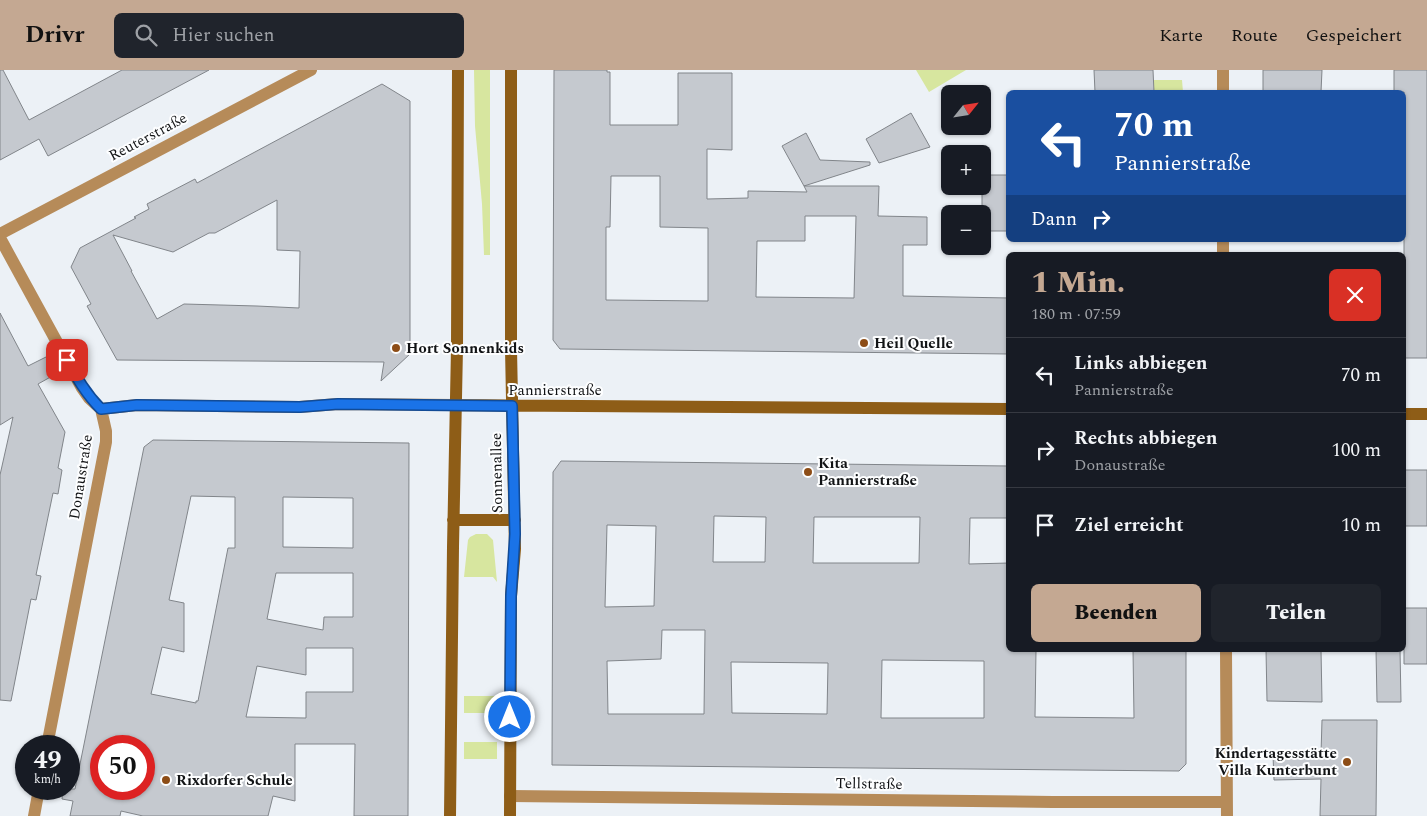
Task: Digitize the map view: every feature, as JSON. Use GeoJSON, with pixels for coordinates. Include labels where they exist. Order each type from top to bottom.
{"type":"FeatureCollection","features":[{"type":"Feature","properties":{"kind":"main road"},"geometry":{"type":"LineString","coordinates":[[450,816],[456,405],[458,70]]}},
{"type":"Feature","properties":{"kind":"main road","name":"Sonnenallee"},"geometry":{"type":"LineString","coordinates":[[510,816],[511,596],[515,520],[511,349],[511,70]]}},
{"type":"Feature","properties":{"kind":"main road","name":"Pannierstraße"},"geometry":{"type":"LineString","coordinates":[[456,405],[1006,409]]}},
{"type":"Feature","properties":{"kind":"main road"},"geometry":{"type":"LineString","coordinates":[[1406,414],[1427,414]]}},
{"type":"Feature","properties":{"kind":"main road"},"geometry":{"type":"LineString","coordinates":[[453,520],[515,520]]}},
{"type":"Feature","properties":{"kind":"street","name":"Reuterstraße"},"geometry":{"type":"LineString","coordinates":[[0,234],[310,70]]}},
{"type":"Feature","properties":{"kind":"street"},"geometry":{"type":"LineString","coordinates":[[1223,70],[1223,90]]}},
{"type":"Feature","properties":{"kind":"street"},"geometry":{"type":"LineString","coordinates":[[0,238],[82,388],[101,409]]}},
{"type":"Feature","properties":{"kind":"street","name":"Pannierstraße"},"geometry":{"type":"LineString","coordinates":[[101,409],[137,405],[300,407],[338,404],[456,405]]}},
{"type":"Feature","properties":{"kind":"street","name":"Donaustraße"},"geometry":{"type":"LineString","coordinates":[[49,735],[106,442],[101,409]]}},
{"type":"Feature","properties":{"kind":"street"},"geometry":{"type":"LineString","coordinates":[[1226,652],[1226,816]]}},
{"type":"Feature","properties":{"kind":"street","name":"Tellstraße"},"geometry":{"type":"LineString","coordinates":[[510,796],[1033,802],[1226,802]]}},
{"type":"Feature","properties":{"kind":"street"},"geometry":{"type":"LineString","coordinates":[[34,816],[37,800]]}},
{"type":"Feature","properties":{"kind":"green space"},"geometry":{"type":"Polygon","coordinates":[[[474,70],[490,70],[490,255],[484,255],[482,204],[475,126],[474,70]]]}},
{"type":"Feature","properties":{"kind":"green space"},"geometry":{"type":"Polygon","coordinates":[[[916,70],[966,70],[929,92],[916,70]]]}},
{"type":"Feature","properties":{"kind":"green space"},"geometry":{"type":"Polygon","coordinates":[[[1153,80],[1182,80],[1183,90],[1154,90],[1153,80]]]}},
{"type":"Feature","properties":{"kind":"green space"},"geometry":{"type":"Polygon","coordinates":[[[476,534],[487,534],[493,540],[497,582],[493,577],[464,577],[468,540],[476,534]]]}},
{"type":"Feature","properties":{"kind":"green space"},"geometry":{"type":"Polygon","coordinates":[[[464,696],[497,696],[497,713],[464,713],[464,696]]]}},
{"type":"Feature","properties":{"kind":"green space"},"geometry":{"type":"Polygon","coordinates":[[[464,742],[497,742],[497,759],[464,759],[464,742]]]}},
{"type":"Feature","properties":{"kind":"building"},"geometry":{"type":"Polygon","coordinates":[[[0,70],[3,70],[29,120],[122,70],[209,70],[48,156],[39,139],[0,160],[0,70]]]}},
{"type":"Feature","properties":{"kind":"building"},"geometry":{"type":"Polygon","coordinates":[[[554,70],[607,70],[607,72],[610,72],[610,125],[678,125],[678,73],[732,73],[732,150],[707,149],[707,199],[748,198],[748,191],[807,192],[804,186],[879,186],[878,216],[927,217],[927,245],[903,245],[903,296],[1006,298],[1006,354],[560,349],[553,340],[554,70]],[[611,176],[610,227],[606,227],[606,300],[708,301],[708,228],[660,227],[660,176],[611,176]],[[805,216],[805,241],[757,241],[756,297],[854,298],[856,216],[805,216]]]}},
{"type":"Feature","properties":{"kind":"building"},"geometry":{"type":"Polygon","coordinates":[[[1094,70],[1153,70],[1154,90],[1095,90],[1094,70]]]}},
{"type":"Feature","properties":{"kind":"building"},"geometry":{"type":"Polygon","coordinates":[[[1263,70],[1322,70],[1321,90],[1263,90],[1263,70]]]}},
{"type":"Feature","properties":{"kind":"building"},"geometry":{"type":"Polygon","coordinates":[[[1394,70],[1427,70],[1427,358],[1406,358],[1406,252],[1404,252],[1404,242],[1406,242],[1406,90],[1394,90],[1394,70]]]}},
{"type":"Feature","properties":{"kind":"building"},"geometry":{"type":"Polygon","coordinates":[[[382,84],[410,101],[410,354],[381,381],[384,362],[117,360],[87,306],[91,304],[71,267],[80,248],[136,218],[134,217],[149,209],[147,204],[195,179],[197,183],[382,84]],[[277,200],[215,233],[209,233],[173,252],[113,235],[157,319],[184,304],[299,308],[300,251],[277,250],[277,200]]]}},
{"type":"Feature","properties":{"kind":"building"},"geometry":{"type":"Polygon","coordinates":[[[911,113],[930,147],[879,163],[866,139],[911,113]]]}},
{"type":"Feature","properties":{"kind":"building"},"geometry":{"type":"Polygon","coordinates":[[[806,133],[820,160],[870,162],[870,165],[804,186],[782,146],[806,133]]]}},
{"type":"Feature","properties":{"kind":"building"},"geometry":{"type":"Polygon","coordinates":[[[991,175],[1006,175],[1006,231],[991,231],[991,205],[982,205],[982,195],[991,195],[991,175]]]}},
{"type":"Feature","properties":{"kind":"building"},"geometry":{"type":"Polygon","coordinates":[[[0,313],[28,366],[54,353],[63,370],[38,384],[65,432],[58,468],[62,470],[58,494],[53,493],[36,575],[41,576],[36,600],[31,599],[11,701],[0,700],[0,475],[13,417],[0,425],[0,313]]]}},
{"type":"Feature","properties":{"kind":"building"},"geometry":{"type":"Polygon","coordinates":[[[153,440],[409,443],[408,816],[354,816],[355,744],[295,744],[295,801],[273,796],[268,816],[143,816],[121,811],[120,816],[70,816],[73,801],[68,800],[80,800],[80,764],[144,447],[153,440]],[[191,496],[169,600],[184,603],[184,652],[162,647],[151,694],[196,703],[198,701],[228,548],[235,548],[235,497],[191,496]],[[283,497],[283,547],[353,548],[353,498],[283,497]],[[276,573],[267,619],[323,630],[324,617],[353,617],[353,573],[276,573]],[[306,648],[306,675],[257,666],[246,717],[306,718],[306,692],[353,692],[353,648],[306,648]]]}},
{"type":"Feature","properties":{"kind":"building"},"geometry":{"type":"Polygon","coordinates":[[[561,461],[1006,466],[1006,518],[970,518],[969,564],[1006,563],[1006,652],[1036,652],[1035,717],[1134,718],[1133,652],[1186,652],[1186,764],[1179,771],[552,765],[553,472],[561,461]],[[714,516],[713,562],[765,562],[766,517],[714,516]],[[814,517],[813,563],[919,563],[920,517],[814,517]],[[607,525],[605,607],[654,606],[656,526],[607,525]],[[662,630],[661,659],[607,661],[608,714],[704,714],[705,630],[662,630]],[[882,660],[881,718],[984,718],[984,661],[882,660]],[[731,662],[732,713],[827,714],[828,663],[731,662]]]}},
{"type":"Feature","properties":{"kind":"building"},"geometry":{"type":"Polygon","coordinates":[[[1406,470],[1427,470],[1427,526],[1406,526],[1406,470]]]}},
{"type":"Feature","properties":{"kind":"building"},"geometry":{"type":"Polygon","coordinates":[[[1406,608],[1427,608],[1427,664],[1404,664],[1404,652],[1406,652],[1406,608]]]}},
{"type":"Feature","properties":{"kind":"building"},"geometry":{"type":"Polygon","coordinates":[[[1266,652],[1321,652],[1322,702],[1267,701],[1266,652]]]}},
{"type":"Feature","properties":{"kind":"building"},"geometry":{"type":"Polygon","coordinates":[[[1376,652],[1400,652],[1401,702],[1377,702],[1376,652]]]}},
{"type":"Feature","properties":{"kind":"building"},"geometry":{"type":"Polygon","coordinates":[[[1322,720],[1377,720],[1376,816],[1320,816],[1321,779],[1274,780],[1273,755],[1321,754],[1322,720]]]}},
{"type":"Feature","properties":{"kind":"place","name":"Heil Quelle"},"geometry":{"type":"Point","coordinates":[864,343]}},
{"type":"Feature","properties":{"kind":"place","name":"Hort Sonnenkids"},"geometry":{"type":"Point","coordinates":[396,348]}},
{"type":"Feature","properties":{"kind":"place","name":"Kita Pannierstraße"},"geometry":{"type":"Point","coordinates":[808,472]}},
{"type":"Feature","properties":{"kind":"place","name":"Kindertagesstätte Villa Kunterbunt"},"geometry":{"type":"Point","coordinates":[1347,762]}},
{"type":"Feature","properties":{"kind":"place","name":"Rixdorfer Schule"},"geometry":{"type":"Point","coordinates":[166,780]}},
{"type":"Feature","properties":{"kind":"route"},"geometry":{"type":"LineString","coordinates":[[67,360],[82,388],[101,409],[137,405],[300,407],[338,404],[512,406],[515,534],[511,596],[510,717]]}}]}
